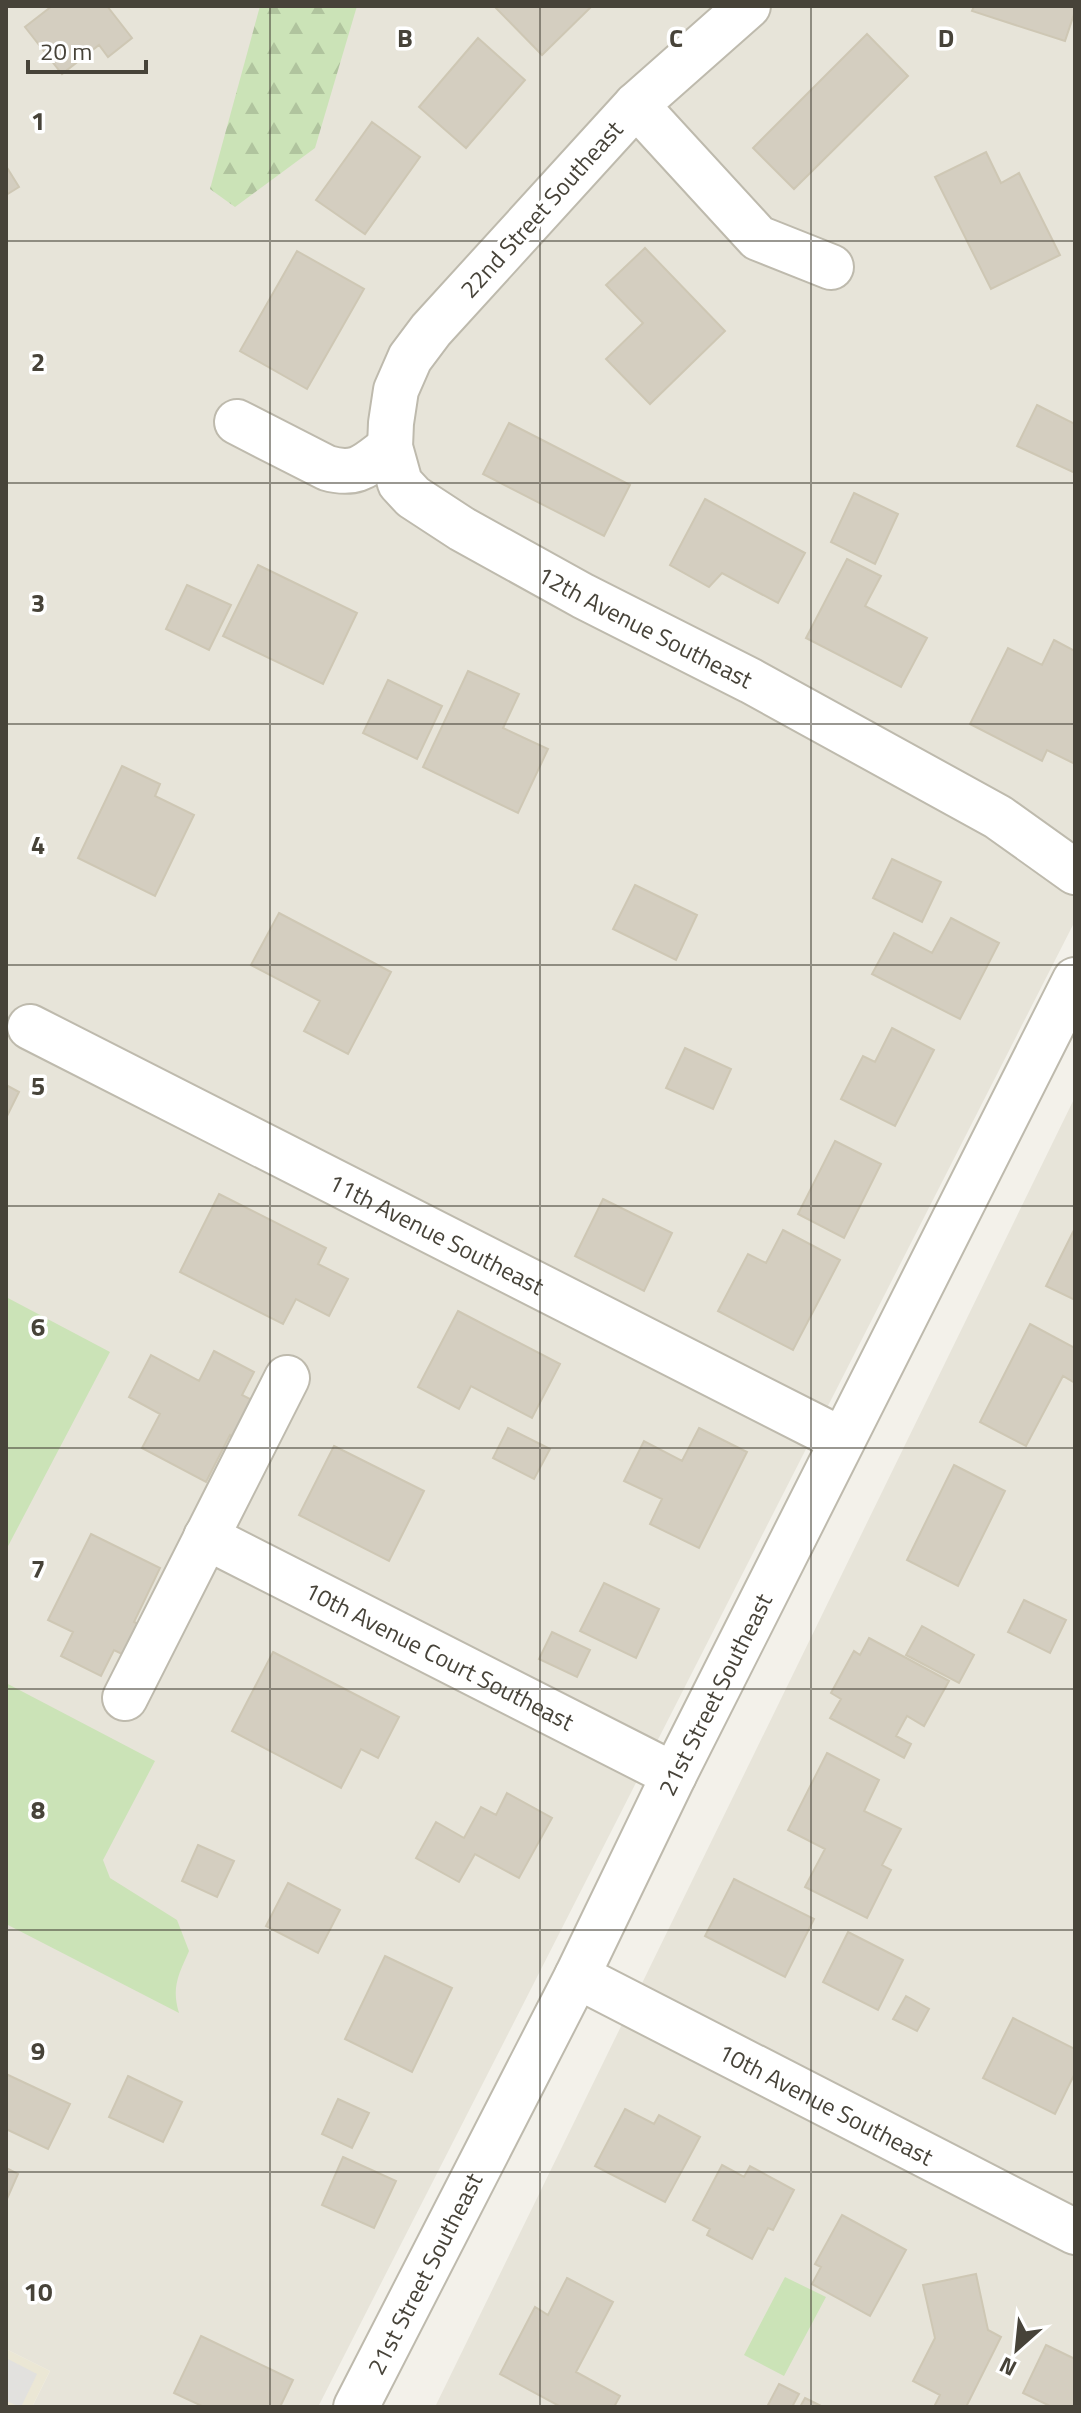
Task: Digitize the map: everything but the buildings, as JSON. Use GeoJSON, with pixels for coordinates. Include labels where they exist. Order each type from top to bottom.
{"type":"FeatureCollection","features":[{"type":"Feature","properties":{"kind":"street","name":"22nd Street Southeast"},"geometry":{"type":"LineString","coordinates":[[390,447],[396,390],[410,358],[431,330],[636,105],[748,6]]}},
{"type":"Feature","properties":{"kind":"street"},"geometry":{"type":"LineString","coordinates":[[636,105],[758,238],[831,267]]}},
{"type":"Feature","properties":{"kind":"street"},"geometry":{"type":"LineString","coordinates":[[237,422],[327,468],[341,472],[360,470],[390,447]]}},
{"type":"Feature","properties":{"kind":"street","name":"12th Avenue Southeast"},"geometry":{"type":"LineString","coordinates":[[390,447],[400,483],[413,497],[462,529],[583,596],[751,681],[998,817],[1075,872]]}},
{"type":"Feature","properties":{"kind":"street","name":"21st Street Southeast"},"geometry":{"type":"LineString","coordinates":[[356,2407],[577,1976],[674,1775],[1075,980]]}},
{"type":"Feature","properties":{"kind":"street","name":"11th Avenue Southeast"},"geometry":{"type":"LineString","coordinates":[[30,1027],[842,1440]]}},
{"type":"Feature","properties":{"kind":"street"},"geometry":{"type":"LineString","coordinates":[[125,1698],[287,1378]]}},
{"type":"Feature","properties":{"kind":"street","name":"10th Avenue Court Southeast"},"geometry":{"type":"LineString","coordinates":[[206,1537],[674,1775]]}},
{"type":"Feature","properties":{"kind":"street","name":"10th Avenue Southeast"},"geometry":{"type":"LineString","coordinates":[[577,1976],[1075,2232]]}},
{"type":"Feature","properties":{"kind":"shaded area"},"geometry":{"type":"Polygon","coordinates":[[[6,6],[1075,6],[1075,921],[318,2407],[32,2407],[50,2371],[6,2349],[6,6]]]}},
{"type":"Feature","properties":{"kind":"shaded area"},"geometry":{"type":"Polygon","coordinates":[[[1075,1097],[1075,2407],[435,2407],[1075,1097]]]}},
{"type":"Feature","properties":{"kind":"shaded area"},"geometry":{"type":"Polygon","coordinates":[[[6,2349],[50,2371],[32,2407],[6,2407],[6,2349]]]}},
{"type":"Feature","properties":{"kind":"shaded area"},"geometry":{"type":"Polygon","coordinates":[[[6,2358],[37,2374],[21,2407],[6,2401],[6,2358]]]}},
{"type":"Feature","properties":{"kind":"green space"},"geometry":{"type":"Polygon","coordinates":[[[260,6],[357,6],[315,148],[235,207],[210,189],[260,6]]]}},
{"type":"Feature","properties":{"kind":"green space"},"geometry":{"type":"Polygon","coordinates":[[[6,1297],[110,1352],[6,1550],[6,1297]]]}},
{"type":"Feature","properties":{"kind":"green space"},"geometry":{"type":"Polygon","coordinates":[[[6,1683],[155,1761],[103,1860],[110,1878],[177,1920],[189,1951],[176,1988],[179,2013],[6,1924],[6,1683]]]}},
{"type":"Feature","properties":{"kind":"green space"},"geometry":{"type":"Polygon","coordinates":[[[785,2277],[826,2297],[784,2376],[744,2355],[785,2277]]]}}]}
